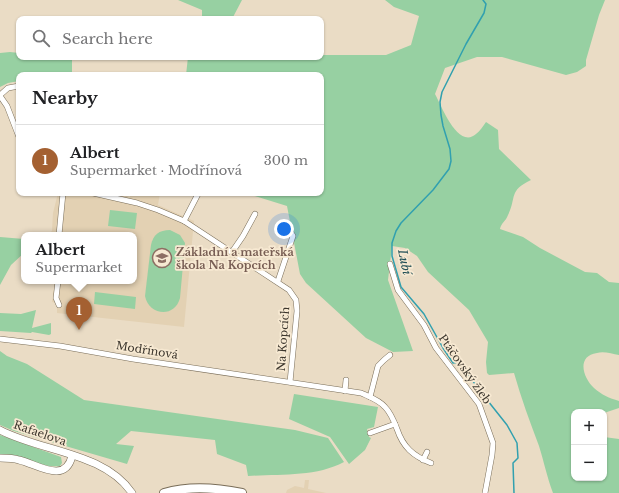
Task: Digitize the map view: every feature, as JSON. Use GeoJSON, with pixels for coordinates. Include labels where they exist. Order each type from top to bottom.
{"type":"FeatureCollection","features":[{"type":"Feature","properties":{"kind":"main road","name":"Rafaelova"},"geometry":{"type":"LineString","coordinates":[[0,430],[23,440],[95,464],[107,470],[122,481],[132,493]]}},
{"type":"Feature","properties":{"kind":"main road"},"geometry":{"type":"LineString","coordinates":[[0,458],[18,459],[43,469],[59,471],[66,468],[72,456]]}},
{"type":"Feature","properties":{"kind":"main road"},"geometry":{"type":"LineString","coordinates":[[164,493],[184,489],[210,489],[242,493]]}},
{"type":"Feature","properties":{"kind":"street"},"geometry":{"type":"LineString","coordinates":[[16,87],[8,88],[0,95],[8,106],[16,129]]}},
{"type":"Feature","properties":{"kind":"street"},"geometry":{"type":"LineString","coordinates":[[59,232],[64,196]]}},
{"type":"Feature","properties":{"kind":"street","name":"Na Kopcích"},"geometry":{"type":"LineString","coordinates":[[108,196],[137,203],[184,221],[278,282],[293,294],[297,305],[290,382]]}},
{"type":"Feature","properties":{"kind":"street"},"geometry":{"type":"LineString","coordinates":[[184,221],[197,196]]}},
{"type":"Feature","properties":{"kind":"street"},"geometry":{"type":"LineString","coordinates":[[232,252],[244,236],[255,214]]}},
{"type":"Feature","properties":{"kind":"street"},"geometry":{"type":"LineString","coordinates":[[278,282],[293,236],[288,230]]}},
{"type":"Feature","properties":{"kind":"street","name":"Ptáčovský žleb"},"geometry":{"type":"LineString","coordinates":[[390,264],[398,290],[424,324],[436,348],[479,404],[493,443],[485,493]]}},
{"type":"Feature","properties":{"kind":"street"},"geometry":{"type":"LineString","coordinates":[[58,284],[56,298],[59,305]]}},
{"type":"Feature","properties":{"kind":"street","name":"Modřínová"},"geometry":{"type":"LineString","coordinates":[[0,339],[60,346],[134,359],[345,390],[370,396]]}},
{"type":"Feature","properties":{"kind":"street"},"geometry":{"type":"LineString","coordinates":[[390,354],[378,366],[370,396],[386,407],[392,416],[402,442],[409,451],[431,463]]}},
{"type":"Feature","properties":{"kind":"street"},"geometry":{"type":"LineString","coordinates":[[345,390],[346,380]]}},
{"type":"Feature","properties":{"kind":"street"},"geometry":{"type":"LineString","coordinates":[[370,433],[395,424]]}},
{"type":"Feature","properties":{"kind":"street"},"geometry":{"type":"LineString","coordinates":[[423,460],[427,452]]}},
{"type":"Feature","properties":{"kind":"shaded area","name":"Základní a mateřská škola Na Kopcích"},"geometry":{"type":"Polygon","coordinates":[[[57,196],[160,196],[158,205],[194,221],[184,327],[57,313],[57,303],[52,302],[55,284],[137,284],[137,232],[51,232],[57,196]]]}},
{"type":"Feature","properties":{"kind":"shaded area"},"geometry":{"type":"Polygon","coordinates":[[[305,480],[309,480],[308,489],[326,493],[286,493],[287,490],[295,486],[304,488],[305,480]]]}},
{"type":"Feature","properties":{"kind":"green space"},"geometry":{"type":"Polygon","coordinates":[[[178,0],[242,0],[234,16],[202,16],[202,10],[178,0]]]}},
{"type":"Feature","properties":{"kind":"green space"},"geometry":{"type":"Polygon","coordinates":[[[385,0],[605,0],[586,60],[586,66],[577,72],[566,75],[502,57],[477,57],[445,68],[435,94],[451,124],[463,136],[469,137],[476,134],[486,122],[498,130],[499,149],[531,180],[516,191],[511,209],[500,229],[523,237],[540,248],[585,272],[597,273],[609,282],[619,283],[619,355],[602,352],[590,355],[586,358],[584,368],[590,384],[603,394],[619,401],[619,408],[607,412],[607,409],[571,409],[571,481],[607,481],[607,437],[619,439],[619,493],[553,493],[539,446],[514,373],[489,375],[487,373],[486,362],[488,342],[469,310],[428,272],[417,256],[405,248],[392,246],[388,280],[413,351],[393,352],[366,338],[306,283],[300,274],[287,206],[255,196],[324,196],[324,72],[186,72],[188,60],[324,60],[324,55],[386,55],[411,45],[419,16],[394,7],[385,0]]]}},
{"type":"Feature","properties":{"kind":"green space"},"geometry":{"type":"Polygon","coordinates":[[[0,53],[16,53],[16,60],[72,60],[72,72],[16,72],[16,82],[8,83],[0,87],[0,53]]]}},
{"type":"Feature","properties":{"kind":"green space"},"geometry":{"type":"Polygon","coordinates":[[[110,210],[137,213],[135,229],[108,226],[110,210]]]}},
{"type":"Feature","properties":{"kind":"green space"},"geometry":{"type":"Polygon","coordinates":[[[170,230],[180,235],[185,243],[180,298],[173,309],[162,312],[151,308],[147,303],[145,296],[152,241],[160,232],[170,230]]]}},
{"type":"Feature","properties":{"kind":"green space"},"geometry":{"type":"Polygon","coordinates":[[[0,237],[21,239],[21,256],[11,265],[0,285],[0,237]]]}},
{"type":"Feature","properties":{"kind":"green space"},"geometry":{"type":"Polygon","coordinates":[[[95,292],[136,297],[135,309],[94,304],[95,292]]]}},
{"type":"Feature","properties":{"kind":"green space"},"geometry":{"type":"Polygon","coordinates":[[[36,310],[32,328],[51,323],[51,334],[0,331],[0,313],[21,314],[36,310]]]}},
{"type":"Feature","properties":{"kind":"green space"},"geometry":{"type":"Polygon","coordinates":[[[0,351],[7,356],[27,364],[84,400],[295,430],[328,438],[344,462],[322,470],[298,474],[248,476],[246,465],[217,454],[215,440],[131,431],[116,444],[134,446],[127,464],[14,431],[0,425],[0,351]]]}},
{"type":"Feature","properties":{"kind":"green space"},"geometry":{"type":"Polygon","coordinates":[[[294,394],[378,407],[374,427],[367,429],[369,437],[371,438],[365,450],[349,464],[330,437],[289,419],[294,394]]]}},
{"type":"Feature","properties":{"kind":"green space"},"geometry":{"type":"Polygon","coordinates":[[[0,435],[61,457],[62,463],[60,466],[52,466],[16,455],[0,455],[0,435]]]}},
{"type":"Feature","properties":{"kind":"waterway","name":"Lubí"},"geometry":{"type":"LineString","coordinates":[[483,0],[486,4],[484,13],[466,44],[442,92],[440,102],[441,115],[450,149],[451,161],[449,169],[433,190],[401,223],[396,231],[392,243],[392,256],[401,287],[424,314],[453,363],[459,362],[507,425],[517,443],[518,458],[513,463],[514,493]]}},
{"type":"Feature","properties":{"kind":"place","name":"Základní a mateřská škola Na Kopcích"},"geometry":{"type":"Point","coordinates":[162,258]}},
{"type":"Feature","properties":{"kind":"place","name":"Albert"},"geometry":{"type":"Point","coordinates":[79,330]}}]}
